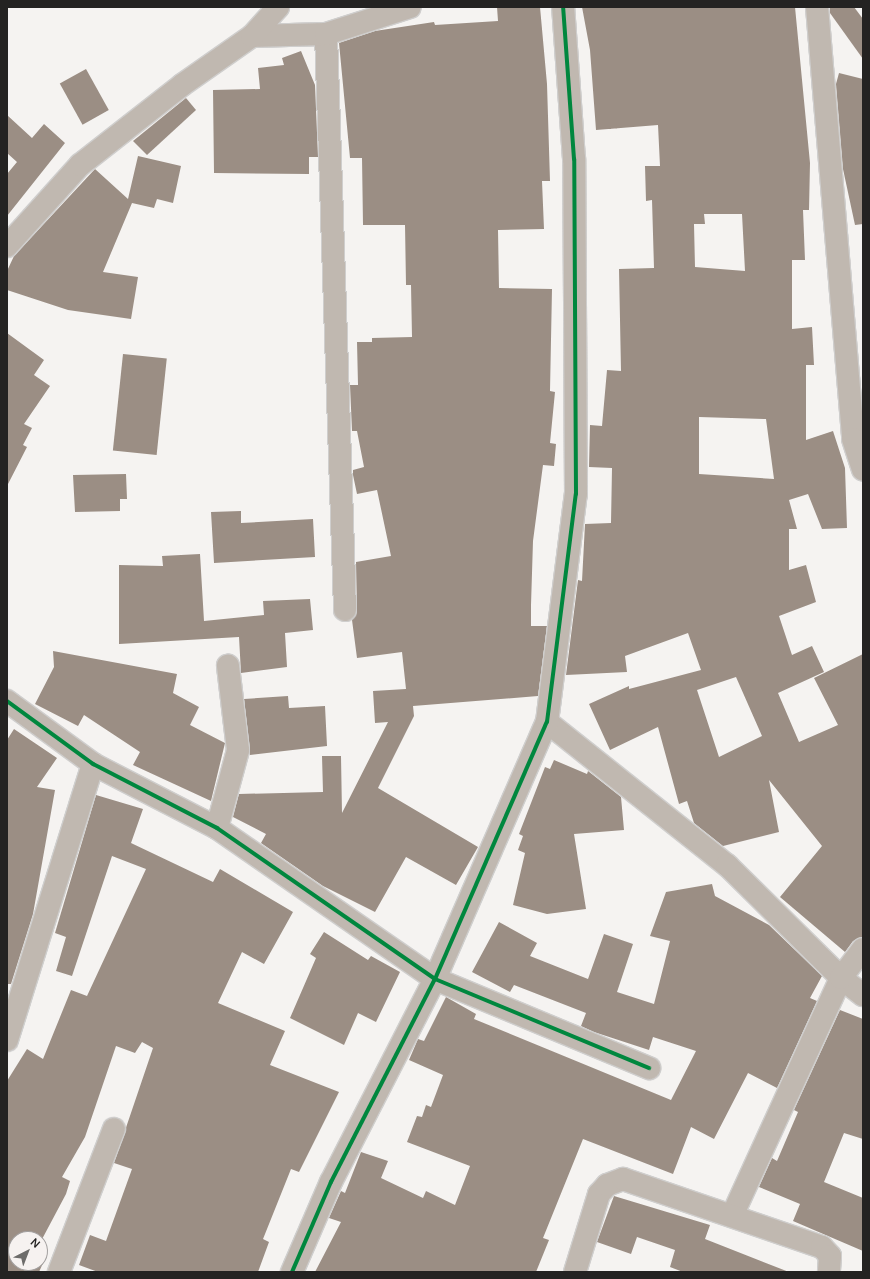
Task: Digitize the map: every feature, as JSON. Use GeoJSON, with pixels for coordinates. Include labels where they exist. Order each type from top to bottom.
{"type":"FeatureCollection","features":[{"type":"Feature","properties":{"kind":"street"},"geometry":{"type":"LineString","coordinates":[[7,246],[80,164],[182,84],[252,36],[278,7]]}},
{"type":"Feature","properties":{"kind":"street"},"geometry":{"type":"LineString","coordinates":[[252,36],[326,34],[410,7]]}},
{"type":"Feature","properties":{"kind":"street"},"geometry":{"type":"LineString","coordinates":[[292,1272],[331,1182],[435,979],[547,722],[576,494],[574,159],[563,7]]}},
{"type":"Feature","properties":{"kind":"street"},"geometry":{"type":"LineString","coordinates":[[817,7],[853,439],[863,469]]}},
{"type":"Feature","properties":{"kind":"street"},"geometry":{"type":"LineString","coordinates":[[326,34],[345,610]]}},
{"type":"Feature","properties":{"kind":"street"},"geometry":{"type":"LineString","coordinates":[[217,828],[238,750],[228,666]]}},
{"type":"Feature","properties":{"kind":"street"},"geometry":{"type":"LineString","coordinates":[[7,701],[93,764],[217,828],[435,979],[649,1068]]}},
{"type":"Feature","properties":{"kind":"street"},"geometry":{"type":"LineString","coordinates":[[547,722],[727,865],[841,978],[863,995]]}},
{"type":"Feature","properties":{"kind":"street"},"geometry":{"type":"LineString","coordinates":[[8,1034],[93,764]]}},
{"type":"Feature","properties":{"kind":"street"},"geometry":{"type":"LineString","coordinates":[[732,1216],[841,978],[863,949]]}},
{"type":"Feature","properties":{"kind":"street"},"geometry":{"type":"LineString","coordinates":[[59,1272],[114,1129]]}},
{"type":"Feature","properties":{"kind":"street"},"geometry":{"type":"LineString","coordinates":[[575,1272],[599,1194],[612,1183],[623,1179],[822,1247],[830,1256],[829,1272]]}},
{"type":"Feature","properties":{"kind":"building"},"geometry":{"type":"Polygon","coordinates":[[[497,7],[540,7],[547,84],[550,181],[542,181],[544,229],[498,230],[499,288],[552,289],[550,391],[555,392],[550,443],[556,444],[554,466],[543,465],[533,541],[531,626],[547,626],[538,696],[413,706],[414,716],[378,788],[478,847],[456,885],[406,857],[375,912],[323,886],[261,843],[266,834],[233,817],[239,794],[323,792],[322,756],[341,756],[342,813],[388,722],[375,723],[373,691],[406,689],[402,652],[357,658],[352,620],[357,610],[356,562],[391,556],[377,490],[357,494],[353,470],[364,467],[357,431],[352,431],[350,385],[358,385],[357,342],[372,342],[372,338],[412,337],[411,285],[406,285],[405,225],[363,225],[362,158],[350,158],[339,43],[375,31],[434,22],[435,25],[498,21],[497,7]]]}},
{"type":"Feature","properties":{"kind":"building"},"geometry":{"type":"Polygon","coordinates":[[[582,7],[795,7],[810,163],[809,210],[803,210],[805,260],[792,260],[792,329],[812,327],[814,365],[806,365],[806,440],[833,431],[845,468],[847,528],[822,529],[808,494],[789,500],[797,529],[789,529],[789,570],[806,565],[816,602],[779,616],[792,655],[812,646],[824,672],[778,693],[799,742],[838,725],[814,678],[863,654],[863,937],[853,941],[845,952],[780,897],[822,846],[769,780],[779,832],[723,846],[694,823],[687,801],[679,804],[658,727],[610,750],[589,704],[629,686],[629,689],[701,670],[688,633],[625,656],[627,672],[566,675],[578,580],[582,581],[585,524],[611,523],[612,468],[589,467],[590,425],[602,426],[607,370],[621,371],[619,269],[654,268],[652,200],[646,201],[645,166],[660,166],[658,125],[596,130],[590,50],[582,7]],[[704,214],[705,224],[694,224],[695,267],[745,271],[742,214],[704,214]],[[699,417],[699,474],[774,479],[766,419],[699,417]],[[736,677],[697,690],[719,757],[762,736],[736,677]]]}},
{"type":"Feature","properties":{"kind":"building"},"geometry":{"type":"Polygon","coordinates":[[[830,7],[854,7],[863,19],[863,59],[830,13],[830,7]]]}},
{"type":"Feature","properties":{"kind":"building"},"geometry":{"type":"Polygon","coordinates":[[[301,51],[315,85],[318,157],[309,157],[309,174],[214,173],[213,90],[260,89],[258,68],[284,65],[282,58],[301,51]]]}},
{"type":"Feature","properties":{"kind":"building"},"geometry":{"type":"Polygon","coordinates":[[[86,69],[109,110],[83,125],[60,84],[86,69]]]}},
{"type":"Feature","properties":{"kind":"building"},"geometry":{"type":"Polygon","coordinates":[[[839,73],[863,79],[863,224],[855,225],[843,169],[836,84],[839,73]]]}},
{"type":"Feature","properties":{"kind":"building"},"geometry":{"type":"Polygon","coordinates":[[[186,98],[196,110],[147,155],[133,141],[186,98]]]}},
{"type":"Feature","properties":{"kind":"building"},"geometry":{"type":"Polygon","coordinates":[[[7,115],[32,138],[44,124],[65,143],[7,216],[7,174],[17,162],[7,153],[7,115]]]}},
{"type":"Feature","properties":{"kind":"building"},"geometry":{"type":"Polygon","coordinates":[[[138,156],[181,166],[173,203],[157,199],[154,208],[132,203],[103,272],[138,277],[131,319],[68,310],[7,290],[7,271],[14,256],[95,169],[128,199],[138,156]]]}},
{"type":"Feature","properties":{"kind":"building"},"geometry":{"type":"Polygon","coordinates":[[[7,333],[44,360],[34,375],[50,386],[24,424],[32,428],[23,445],[27,447],[7,486],[7,333]]]}},
{"type":"Feature","properties":{"kind":"building"},"geometry":{"type":"Polygon","coordinates":[[[123,354],[167,359],[157,455],[113,450],[123,354]]]}},
{"type":"Feature","properties":{"kind":"building"},"geometry":{"type":"Polygon","coordinates":[[[126,474],[127,499],[120,499],[120,511],[75,512],[73,475],[126,474]]]}},
{"type":"Feature","properties":{"kind":"building"},"geometry":{"type":"Polygon","coordinates":[[[241,511],[241,523],[313,519],[315,557],[214,563],[211,512],[241,511]]]}},
{"type":"Feature","properties":{"kind":"building"},"geometry":{"type":"Polygon","coordinates":[[[200,554],[204,621],[264,615],[263,601],[310,599],[313,630],[285,633],[287,667],[241,673],[239,637],[119,644],[119,565],[163,566],[162,556],[200,554]]]}},
{"type":"Feature","properties":{"kind":"building"},"geometry":{"type":"Polygon","coordinates":[[[53,651],[177,674],[173,693],[199,707],[190,725],[225,743],[211,801],[133,765],[140,752],[84,715],[78,726],[35,704],[54,667],[53,651]]]}},
{"type":"Feature","properties":{"kind":"building"},"geometry":{"type":"Polygon","coordinates":[[[288,696],[289,708],[325,706],[327,746],[250,755],[244,699],[288,696]]]}},
{"type":"Feature","properties":{"kind":"building"},"geometry":{"type":"Polygon","coordinates":[[[14,729],[57,758],[37,787],[55,790],[33,914],[11,984],[7,984],[7,740],[14,729]]]}},
{"type":"Feature","properties":{"kind":"building"},"geometry":{"type":"Polygon","coordinates":[[[554,760],[587,774],[588,771],[621,797],[624,830],[574,834],[586,909],[547,914],[513,905],[525,853],[518,850],[523,836],[519,834],[545,767],[550,769],[554,760]]]}},
{"type":"Feature","properties":{"kind":"building"},"geometry":{"type":"Polygon","coordinates":[[[96,795],[143,809],[131,843],[213,882],[220,869],[293,912],[264,964],[242,952],[218,1003],[285,1031],[270,1065],[339,1092],[299,1172],[291,1169],[263,1239],[269,1242],[258,1272],[98,1272],[79,1265],[90,1235],[106,1241],[132,1169],[114,1163],[153,1048],[142,1042],[135,1053],[116,1046],[85,1137],[62,1177],[70,1181],[66,1194],[46,1231],[8,1231],[8,1271],[39,1272],[7,1272],[7,1081],[27,1049],[43,1059],[71,990],[87,996],[146,869],[112,856],[72,976],[56,971],[66,937],[55,933],[96,795]]]}},
{"type":"Feature","properties":{"kind":"building"},"geometry":{"type":"Polygon","coordinates":[[[712,884],[715,896],[769,925],[822,976],[810,998],[817,1001],[777,1088],[748,1073],[714,1139],[691,1127],[673,1174],[583,1139],[543,1238],[549,1240],[536,1272],[315,1272],[341,1222],[329,1218],[341,1191],[345,1193],[361,1152],[388,1161],[381,1178],[423,1198],[426,1191],[455,1205],[470,1166],[407,1142],[417,1116],[422,1117],[426,1105],[431,1107],[443,1075],[409,1060],[418,1039],[424,1041],[446,997],[476,1014],[474,1019],[671,1100],[696,1051],[653,1037],[649,1050],[594,1032],[581,1026],[586,1013],[514,985],[510,992],[472,972],[499,922],[537,943],[530,956],[588,979],[604,934],[633,944],[617,992],[654,1004],[670,941],[650,936],[666,892],[712,884]]]}},
{"type":"Feature","properties":{"kind":"building"},"geometry":{"type":"Polygon","coordinates":[[[324,932],[368,960],[371,956],[400,972],[376,1022],[358,1013],[344,1045],[290,1018],[316,958],[310,954],[324,932]]]}},
{"type":"Feature","properties":{"kind":"building"},"geometry":{"type":"Polygon","coordinates":[[[840,1010],[863,1019],[863,1139],[844,1133],[824,1182],[863,1198],[863,1251],[793,1221],[800,1204],[759,1187],[772,1158],[777,1161],[798,1112],[794,1110],[840,1010]]]}},
{"type":"Feature","properties":{"kind":"building"},"geometry":{"type":"Polygon","coordinates":[[[614,1196],[710,1225],[705,1239],[789,1272],[683,1272],[670,1267],[675,1250],[637,1237],[631,1254],[597,1242],[614,1196]]]}},
{"type":"Feature","properties":{"kind":"cycle path"},"geometry":{"type":"LineString","coordinates":[[292,1272],[331,1182],[435,979],[547,722],[576,494],[574,159],[563,7]]}},
{"type":"Feature","properties":{"kind":"cycle path"},"geometry":{"type":"LineString","coordinates":[[7,701],[93,764],[217,828],[435,979],[649,1068]]}}]}
